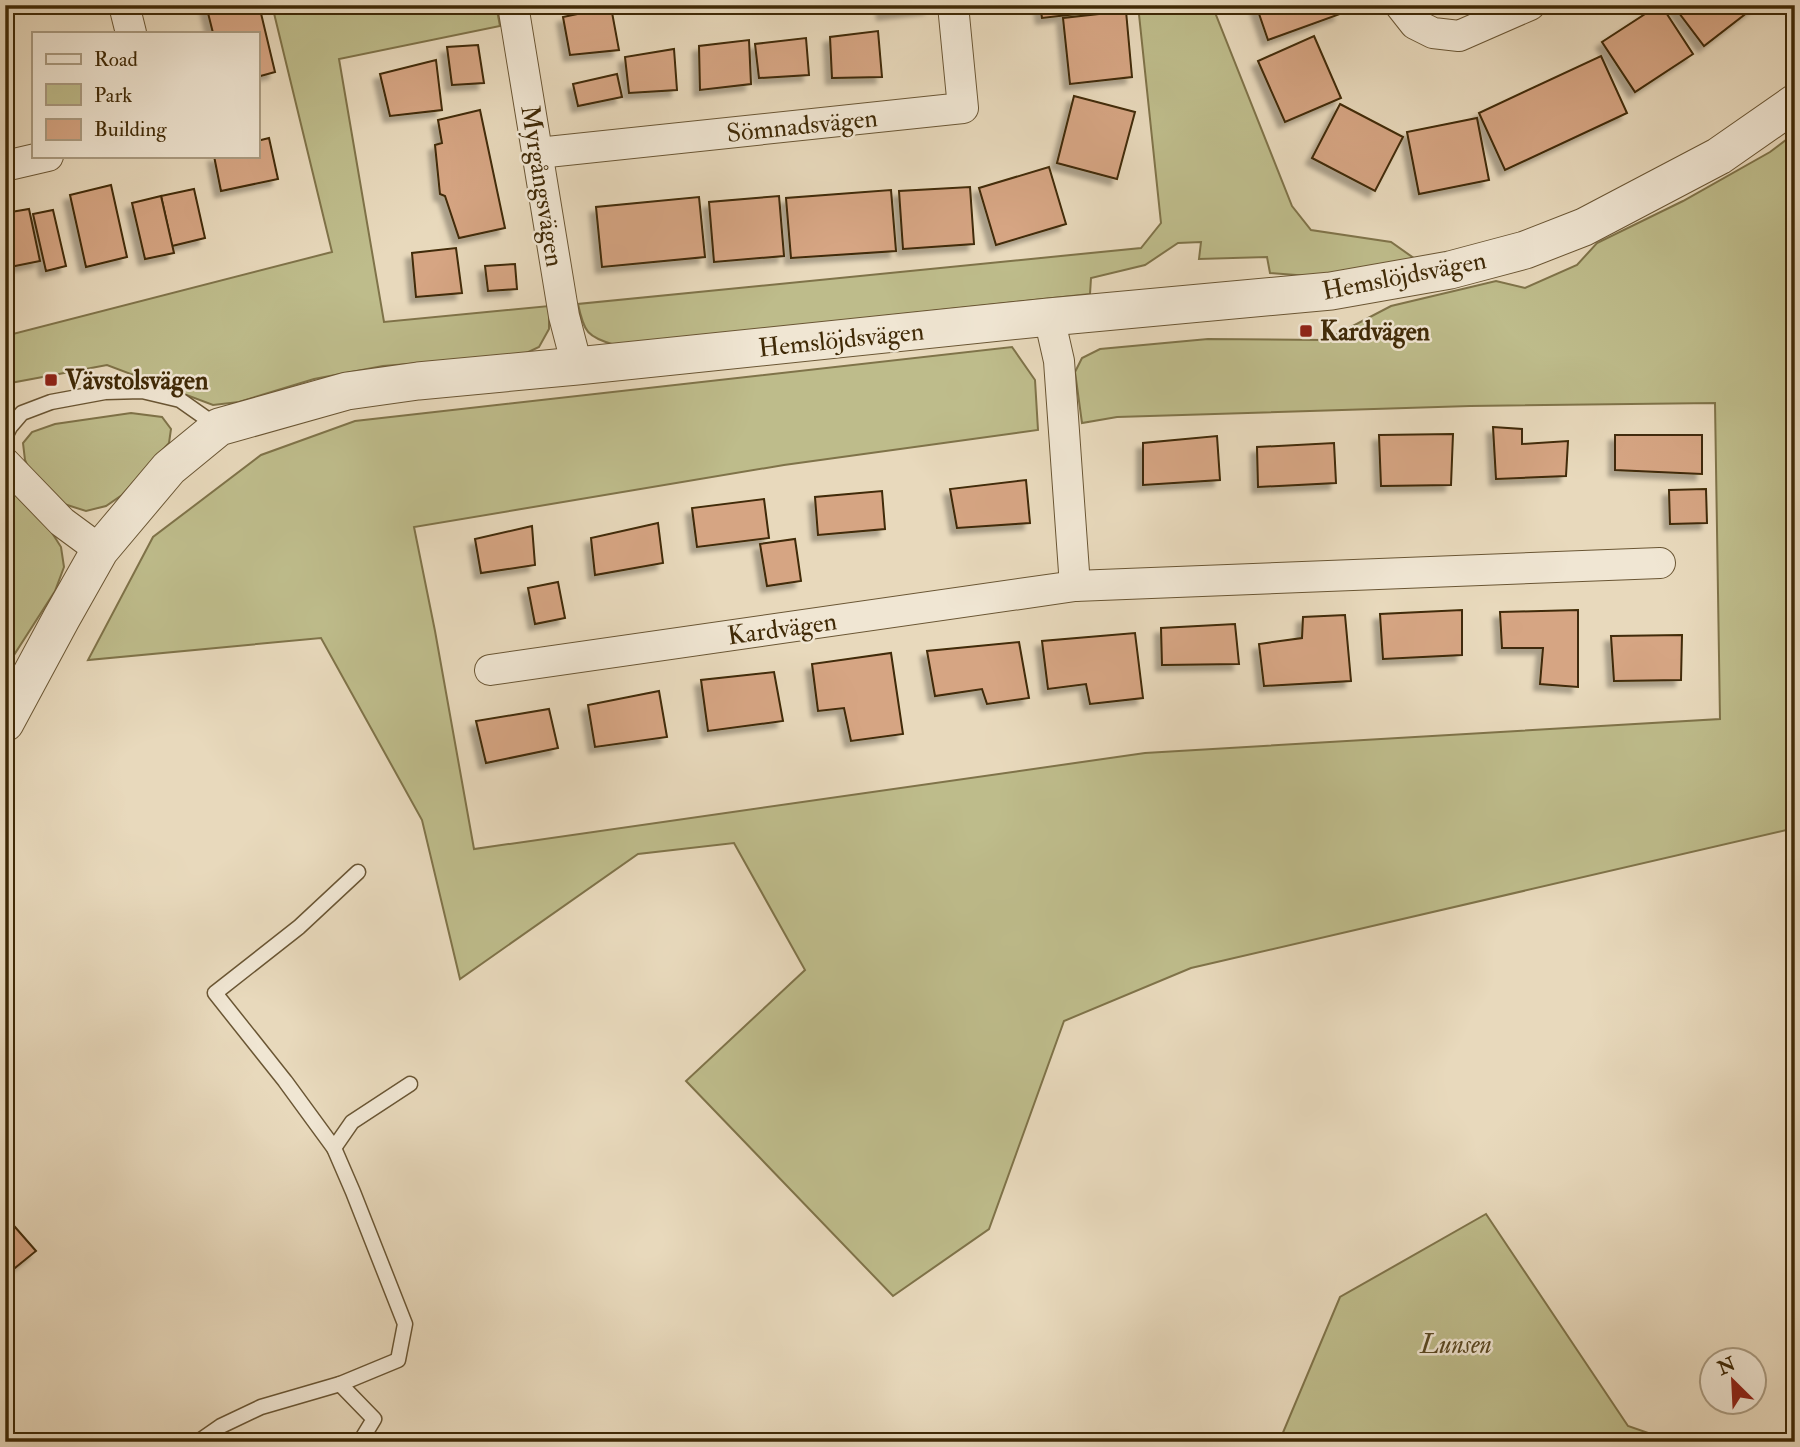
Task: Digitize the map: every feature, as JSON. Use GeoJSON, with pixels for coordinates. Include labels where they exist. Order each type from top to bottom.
{"type":"FeatureCollection","features":[{"type":"Feature","properties":{"kind":"street"},"geometry":{"type":"LineString","coordinates":[[124,5],[131,32]]}},
{"type":"Feature","properties":{"kind":"street","name":"Myrgångsvägen"},"geometry":{"type":"LineString","coordinates":[[513,5],[564,316],[577,366]]}},
{"type":"Feature","properties":{"kind":"street","name":"Sömnadsvägen"},"geometry":{"type":"LineString","coordinates":[[538,153],[963,108],[953,5]]}},
{"type":"Feature","properties":{"kind":"street"},"geometry":{"type":"LineString","coordinates":[[1400,5],[1415,24],[1433,33],[1459,36],[1530,5]]}},
{"type":"Feature","properties":{"kind":"street","name":"Hemslöjdsvägen"},"geometry":{"type":"LineString","coordinates":[[5,723],[100,550],[169,468],[219,427],[347,391],[418,381],[1332,291],[1450,270],[1525,250],[1584,227],[1719,156],[1795,103]]}},
{"type":"Feature","properties":{"kind":"street"},"geometry":{"type":"LineString","coordinates":[[5,166],[39,158]]}},
{"type":"Feature","properties":{"kind":"street"},"geometry":{"type":"LineString","coordinates":[[1049,317],[1059,361],[1075,586]]}},
{"type":"Feature","properties":{"kind":"street"},"geometry":{"type":"LineString","coordinates":[[5,463],[62,522],[100,550]]}},
{"type":"Feature","properties":{"kind":"street","name":"Kardvägen"},"geometry":{"type":"LineString","coordinates":[[490,670],[1075,586],[1660,563]]}},
{"type":"Feature","properties":{"kind":"lane"},"geometry":{"type":"LineString","coordinates":[[5,437],[16,420],[32,409],[51,402],[105,392],[142,391],[180,400],[219,427]]}},
{"type":"Feature","properties":{"kind":"lane"},"geometry":{"type":"LineString","coordinates":[[198,1442],[221,1426],[261,1407],[340,1384],[398,1360],[405,1324],[334,1148],[215,993],[299,927],[358,872]]}},
{"type":"Feature","properties":{"kind":"lane"},"geometry":{"type":"LineString","coordinates":[[334,1148],[352,1122],[410,1084]]}},
{"type":"Feature","properties":{"kind":"lane"},"geometry":{"type":"LineString","coordinates":[[340,1384],[374,1419],[360,1442]]}},
{"type":"Feature","properties":{"kind":"green space"},"geometry":{"type":"Polygon","coordinates":[[[272,5],[335,5],[337,13],[377,5],[496,5],[500,26],[339,59],[384,322],[549,306],[549,329],[539,347],[522,355],[383,366],[314,379],[239,402],[213,405],[107,365],[5,384],[5,336],[332,252],[272,5]]]}},
{"type":"Feature","properties":{"kind":"green space"},"geometry":{"type":"Polygon","coordinates":[[[1138,5],[1212,5],[1292,206],[1311,230],[1391,242],[1418,261],[1322,277],[1270,273],[1267,257],[1199,259],[1201,242],[1178,243],[1145,265],[1091,278],[1090,294],[615,345],[593,336],[585,327],[578,304],[1141,248],[1161,223],[1138,5]]]}},
{"type":"Feature","properties":{"kind":"green space"},"geometry":{"type":"Polygon","coordinates":[[[1795,133],[1795,828],[1191,968],[1064,1021],[989,1229],[893,1296],[686,1081],[805,970],[734,843],[638,854],[460,979],[422,820],[321,638],[88,660],[153,537],[261,455],[355,421],[1012,347],[1035,380],[1038,430],[784,465],[414,527],[474,849],[1145,753],[1720,719],[1715,403],[1470,406],[1117,417],[1082,423],[1075,372],[1082,358],[1100,349],[1208,339],[1326,340],[1391,306],[1496,281],[1525,288],[1577,265],[1597,243],[1683,201],[1770,152],[1795,133]]]}},
{"type":"Feature","properties":{"kind":"green space"},"geometry":{"type":"Polygon","coordinates":[[[131,413],[162,417],[171,429],[169,443],[122,495],[106,506],[86,511],[61,503],[31,474],[25,460],[23,443],[32,432],[55,424],[131,413]]]}},
{"type":"Feature","properties":{"kind":"green space"},"geometry":{"type":"Polygon","coordinates":[[[5,483],[47,525],[61,547],[64,567],[55,591],[5,669],[5,483]]]}},
{"type":"Feature","properties":{"kind":"green space","name":"Lunsen"},"geometry":{"type":"Polygon","coordinates":[[[1486,1214],[1628,1426],[1674,1442],[1279,1442],[1340,1297],[1486,1214]]]}},
{"type":"Feature","properties":{"kind":"building"},"geometry":{"type":"Polygon","coordinates":[[[206,5],[259,5],[275,72],[259,76],[259,32],[213,32],[206,5]]]}},
{"type":"Feature","properties":{"kind":"building"},"geometry":{"type":"Polygon","coordinates":[[[882,5],[929,5],[930,8],[883,14],[882,5]]]}},
{"type":"Feature","properties":{"kind":"building"},"geometry":{"type":"Polygon","coordinates":[[[1040,5],[1102,5],[1102,11],[1042,18],[1040,5]]]}},
{"type":"Feature","properties":{"kind":"building"},"geometry":{"type":"Polygon","coordinates":[[[1256,5],[1337,5],[1340,14],[1268,40],[1256,5]]]}},
{"type":"Feature","properties":{"kind":"building"},"geometry":{"type":"Polygon","coordinates":[[[1659,5],[1693,54],[1635,92],[1602,42],[1659,5]]]}},
{"type":"Feature","properties":{"kind":"building"},"geometry":{"type":"Polygon","coordinates":[[[1673,5],[1757,5],[1704,46],[1673,5]]]}},
{"type":"Feature","properties":{"kind":"building"},"geometry":{"type":"Polygon","coordinates":[[[611,7],[619,50],[570,55],[563,17],[611,7]]]}},
{"type":"Feature","properties":{"kind":"building"},"geometry":{"type":"Polygon","coordinates":[[[1126,11],[1132,77],[1070,84],[1063,18],[1126,11]]]}},
{"type":"Feature","properties":{"kind":"building"},"geometry":{"type":"Polygon","coordinates":[[[878,31],[882,77],[832,78],[830,37],[878,31]]]}},
{"type":"Feature","properties":{"kind":"building"},"geometry":{"type":"Polygon","coordinates":[[[1314,36],[1341,98],[1285,122],[1258,61],[1314,36]]]}},
{"type":"Feature","properties":{"kind":"building"},"geometry":{"type":"Polygon","coordinates":[[[806,38],[809,75],[759,78],[755,44],[806,38]]]}},
{"type":"Feature","properties":{"kind":"building"},"geometry":{"type":"Polygon","coordinates":[[[749,40],[751,84],[700,90],[699,46],[749,40]]]}},
{"type":"Feature","properties":{"kind":"building"},"geometry":{"type":"Polygon","coordinates":[[[478,45],[484,83],[452,85],[447,47],[478,45]]]}},
{"type":"Feature","properties":{"kind":"building"},"geometry":{"type":"Polygon","coordinates":[[[674,49],[677,90],[629,93],[625,57],[674,49]]]}},
{"type":"Feature","properties":{"kind":"building"},"geometry":{"type":"Polygon","coordinates":[[[1601,56],[1627,113],[1505,170],[1479,113],[1601,56]]]}},
{"type":"Feature","properties":{"kind":"building"},"geometry":{"type":"Polygon","coordinates":[[[436,60],[442,110],[390,116],[380,74],[436,60]]]}},
{"type":"Feature","properties":{"kind":"building"},"geometry":{"type":"Polygon","coordinates":[[[617,74],[622,97],[578,106],[573,84],[617,74]]]}},
{"type":"Feature","properties":{"kind":"building"},"geometry":{"type":"Polygon","coordinates":[[[1074,96],[1135,112],[1117,179],[1057,163],[1074,96]]]}},
{"type":"Feature","properties":{"kind":"building"},"geometry":{"type":"Polygon","coordinates":[[[1340,104],[1403,137],[1375,191],[1312,158],[1340,104]]]}},
{"type":"Feature","properties":{"kind":"building"},"geometry":{"type":"Polygon","coordinates":[[[480,110],[505,228],[459,238],[445,196],[440,194],[435,145],[442,143],[438,120],[480,110]]]}},
{"type":"Feature","properties":{"kind":"building"},"geometry":{"type":"Polygon","coordinates":[[[1477,118],[1489,180],[1419,194],[1407,132],[1477,118]]]}},
{"type":"Feature","properties":{"kind":"building"},"geometry":{"type":"Polygon","coordinates":[[[269,138],[278,179],[221,191],[214,158],[259,158],[259,140],[269,138]]]}},
{"type":"Feature","properties":{"kind":"building"},"geometry":{"type":"Polygon","coordinates":[[[1049,167],[1066,224],[996,245],[979,188],[1049,167]]]}},
{"type":"Feature","properties":{"kind":"building"},"geometry":{"type":"Polygon","coordinates":[[[111,185],[127,257],[86,267],[70,195],[111,185]]]}},
{"type":"Feature","properties":{"kind":"building"},"geometry":{"type":"Polygon","coordinates":[[[970,187],[974,244],[903,249],[899,191],[970,187]]]}},
{"type":"Feature","properties":{"kind":"building"},"geometry":{"type":"Polygon","coordinates":[[[194,189],[205,238],[172,246],[161,196],[194,189]]]}},
{"type":"Feature","properties":{"kind":"building"},"geometry":{"type":"Polygon","coordinates":[[[891,190],[896,251],[791,258],[786,198],[891,190]]]}},
{"type":"Feature","properties":{"kind":"building"},"geometry":{"type":"Polygon","coordinates":[[[161,196],[174,253],[145,259],[132,203],[161,196]]]}},
{"type":"Feature","properties":{"kind":"building"},"geometry":{"type":"Polygon","coordinates":[[[779,196],[784,256],[714,262],[709,202],[779,196]]]}},
{"type":"Feature","properties":{"kind":"building"},"geometry":{"type":"Polygon","coordinates":[[[699,197],[705,257],[602,267],[596,207],[699,197]]]}},
{"type":"Feature","properties":{"kind":"building"},"geometry":{"type":"Polygon","coordinates":[[[29,209],[40,261],[5,268],[5,213],[29,209]]]}},
{"type":"Feature","properties":{"kind":"building"},"geometry":{"type":"Polygon","coordinates":[[[53,210],[66,266],[46,271],[33,214],[53,210]]]}},
{"type":"Feature","properties":{"kind":"building"},"geometry":{"type":"Polygon","coordinates":[[[456,248],[462,293],[416,297],[412,253],[456,248]]]}},
{"type":"Feature","properties":{"kind":"building"},"geometry":{"type":"Polygon","coordinates":[[[515,264],[517,289],[488,291],[485,266],[515,264]]]}},
{"type":"Feature","properties":{"kind":"building"},"geometry":{"type":"Polygon","coordinates":[[[1493,427],[1522,429],[1522,444],[1568,441],[1566,476],[1496,479],[1493,427]]]}},
{"type":"Feature","properties":{"kind":"building"},"geometry":{"type":"Polygon","coordinates":[[[1453,434],[1451,485],[1381,486],[1379,435],[1453,434]]]}},
{"type":"Feature","properties":{"kind":"building"},"geometry":{"type":"Polygon","coordinates":[[[1615,435],[1702,435],[1702,474],[1615,470],[1615,435]]]}},
{"type":"Feature","properties":{"kind":"building"},"geometry":{"type":"Polygon","coordinates":[[[1217,436],[1220,480],[1143,485],[1143,443],[1217,436]]]}},
{"type":"Feature","properties":{"kind":"building"},"geometry":{"type":"Polygon","coordinates":[[[1334,443],[1336,483],[1258,487],[1257,447],[1334,443]]]}},
{"type":"Feature","properties":{"kind":"building"},"geometry":{"type":"Polygon","coordinates":[[[1026,480],[1030,523],[957,528],[950,489],[1026,480]]]}},
{"type":"Feature","properties":{"kind":"building"},"geometry":{"type":"Polygon","coordinates":[[[1706,489],[1707,523],[1670,524],[1669,490],[1706,489]]]}},
{"type":"Feature","properties":{"kind":"building"},"geometry":{"type":"Polygon","coordinates":[[[882,491],[885,529],[818,535],[815,497],[882,491]]]}},
{"type":"Feature","properties":{"kind":"building"},"geometry":{"type":"Polygon","coordinates":[[[764,499],[769,538],[697,547],[692,508],[764,499]]]}},
{"type":"Feature","properties":{"kind":"building"},"geometry":{"type":"Polygon","coordinates":[[[658,523],[663,563],[595,575],[591,538],[658,523]]]}},
{"type":"Feature","properties":{"kind":"building"},"geometry":{"type":"Polygon","coordinates":[[[532,526],[535,565],[481,573],[475,539],[532,526]]]}},
{"type":"Feature","properties":{"kind":"building"},"geometry":{"type":"Polygon","coordinates":[[[795,539],[801,581],[767,586],[760,544],[795,539]]]}},
{"type":"Feature","properties":{"kind":"building"},"geometry":{"type":"Polygon","coordinates":[[[558,582],[565,618],[535,624],[528,588],[558,582]]]}},
{"type":"Feature","properties":{"kind":"building"},"geometry":{"type":"Polygon","coordinates":[[[1462,610],[1462,655],[1383,659],[1380,614],[1462,610]]]}},
{"type":"Feature","properties":{"kind":"building"},"geometry":{"type":"Polygon","coordinates":[[[1578,610],[1578,687],[1540,684],[1543,648],[1502,648],[1500,612],[1578,610]]]}},
{"type":"Feature","properties":{"kind":"building"},"geometry":{"type":"Polygon","coordinates":[[[1345,615],[1351,681],[1264,686],[1259,644],[1302,638],[1303,617],[1345,615]]]}},
{"type":"Feature","properties":{"kind":"building"},"geometry":{"type":"Polygon","coordinates":[[[1235,624],[1239,664],[1162,665],[1161,628],[1235,624]]]}},
{"type":"Feature","properties":{"kind":"building"},"geometry":{"type":"Polygon","coordinates":[[[1135,633],[1143,698],[1090,704],[1086,684],[1048,689],[1042,641],[1135,633]]]}},
{"type":"Feature","properties":{"kind":"building"},"geometry":{"type":"Polygon","coordinates":[[[1682,635],[1681,680],[1614,681],[1611,636],[1682,635]]]}},
{"type":"Feature","properties":{"kind":"building"},"geometry":{"type":"Polygon","coordinates":[[[1019,642],[1029,698],[987,704],[982,689],[935,696],[927,651],[1019,642]]]}},
{"type":"Feature","properties":{"kind":"building"},"geometry":{"type":"Polygon","coordinates":[[[891,653],[903,734],[851,741],[844,708],[818,711],[812,664],[891,653]]]}},
{"type":"Feature","properties":{"kind":"building"},"geometry":{"type":"Polygon","coordinates":[[[774,672],[783,721],[708,731],[701,680],[774,672]]]}},
{"type":"Feature","properties":{"kind":"building"},"geometry":{"type":"Polygon","coordinates":[[[659,691],[667,737],[595,747],[588,705],[659,691]]]}},
{"type":"Feature","properties":{"kind":"building"},"geometry":{"type":"Polygon","coordinates":[[[549,709],[558,748],[486,763],[476,721],[549,709]]]}},
{"type":"Feature","properties":{"kind":"building"},"geometry":{"type":"Polygon","coordinates":[[[15,1227],[36,1251],[5,1276],[5,1235],[15,1227]]]}},
{"type":"Feature","properties":{"kind":"place","name":"Kardvägen"},"geometry":{"type":"Point","coordinates":[1306,331]}},
{"type":"Feature","properties":{"kind":"place","name":"Vävstolsvägen"},"geometry":{"type":"Point","coordinates":[51,380]}}]}
